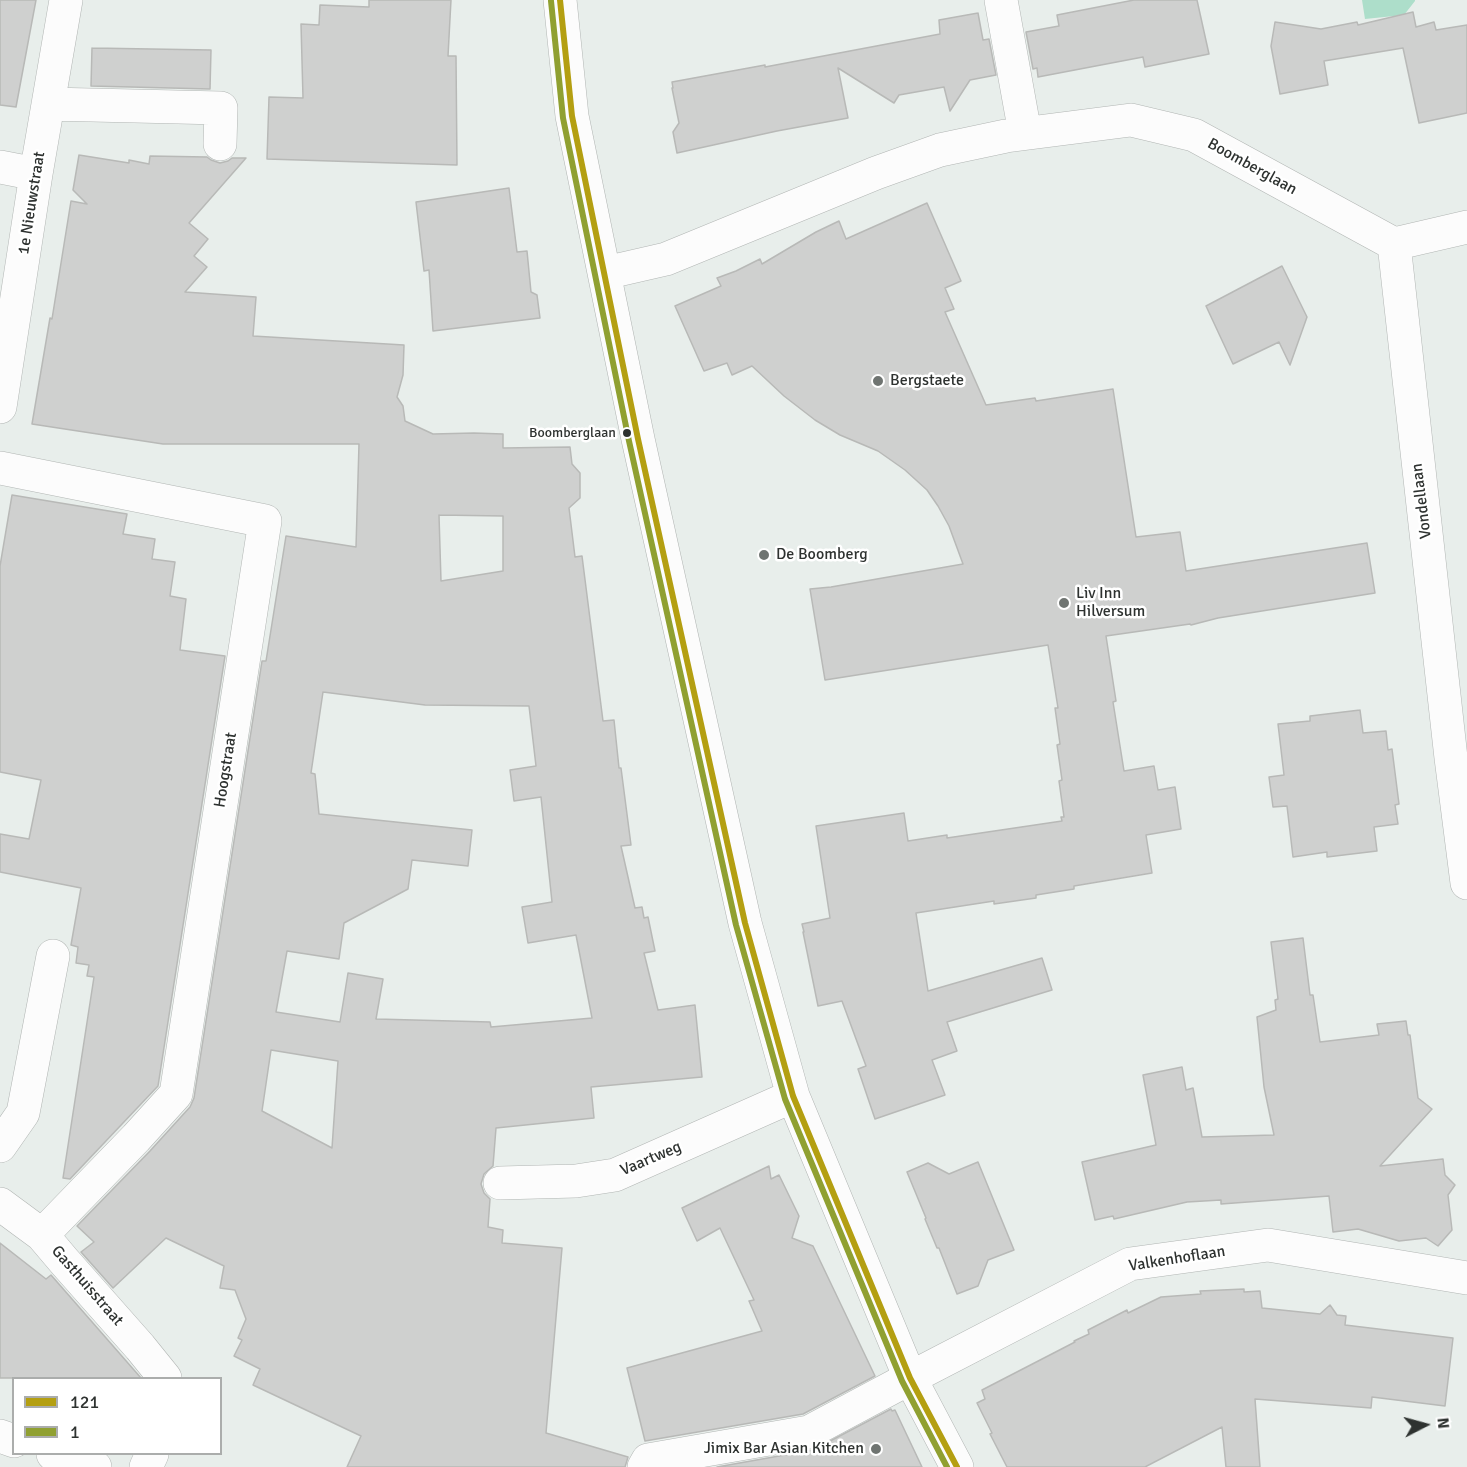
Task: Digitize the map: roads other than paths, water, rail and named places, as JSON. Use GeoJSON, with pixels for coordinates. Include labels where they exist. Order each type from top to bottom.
{"type":"FeatureCollection","features":[{"type":"Feature","properties":{"kind":"street","name":"1e Nieuwstraat"},"geometry":{"type":"LineString","coordinates":[[0,407],[66,0]]}},
{"type":"Feature","properties":{"kind":"street"},"geometry":{"type":"LineString","coordinates":[[560,0],[572,116],[638,439],[745,924],[793,1096],[910,1378],[957,1467]]}},
{"type":"Feature","properties":{"kind":"street"},"geometry":{"type":"LineString","coordinates":[[1001,0],[1026,134]]}},
{"type":"Feature","properties":{"kind":"street"},"geometry":{"type":"LineString","coordinates":[[48,104],[221,108],[220,144]]}},
{"type":"Feature","properties":{"kind":"street","name":"Boomberglaan"},"geometry":{"type":"LineString","coordinates":[[605,273],[666,259],[876,173],[940,150],[1006,136],[1131,120],[1194,135],[1394,244]]}},
{"type":"Feature","properties":{"kind":"street"},"geometry":{"type":"LineString","coordinates":[[0,167],[36,174]]}},
{"type":"Feature","properties":{"kind":"street"},"geometry":{"type":"LineString","coordinates":[[1394,244],[1467,227]]}},
{"type":"Feature","properties":{"kind":"street","name":"Vondellaan"},"geometry":{"type":"LineString","coordinates":[[1394,244],[1459,758],[1467,883]]}},
{"type":"Feature","properties":{"kind":"street","name":"Hoogstraat"},"geometry":{"type":"LineString","coordinates":[[0,468],[265,521],[176,1094],[42,1235]]}},
{"type":"Feature","properties":{"kind":"street"},"geometry":{"type":"LineString","coordinates":[[0,1146],[23,1113],[53,956]]}},
{"type":"Feature","properties":{"kind":"street","name":"Vaartweg"},"geometry":{"type":"LineString","coordinates":[[500,1183],[576,1181],[615,1174],[793,1096]]}},
{"type":"Feature","properties":{"kind":"street","name":"Gasthuisstraat"},"geometry":{"type":"LineString","coordinates":[[0,1204],[42,1235],[64,1262],[146,1342],[164,1377]]}},
{"type":"Feature","properties":{"kind":"street","name":"Valkenhoflaan"},"geometry":{"type":"LineString","coordinates":[[644,1467],[648,1460],[809,1432],[1130,1264],[1268,1245],[1467,1278]]}},
{"type":"Feature","properties":{"kind":"street"},"geometry":{"type":"LineString","coordinates":[[56,1455],[95,1467]]}},
{"type":"Feature","properties":{"kind":"place","name":"Bergstaete"},"geometry":{"type":"Point","coordinates":[878,381]}},
{"type":"Feature","properties":{"kind":"place","name":"Boomberglaan"},"geometry":{"type":"Point","coordinates":[627,433]}},
{"type":"Feature","properties":{"kind":"place","name":"De Boomberg"},"geometry":{"type":"Point","coordinates":[764,555]}},
{"type":"Feature","properties":{"kind":"place","name":"Liv Inn Hilversum"},"geometry":{"type":"Point","coordinates":[1064,603]}},
{"type":"Feature","properties":{"kind":"place","name":"Jimix Bar Asian Kitchen"},"geometry":{"type":"Point","coordinates":[876,1449]}}]}
